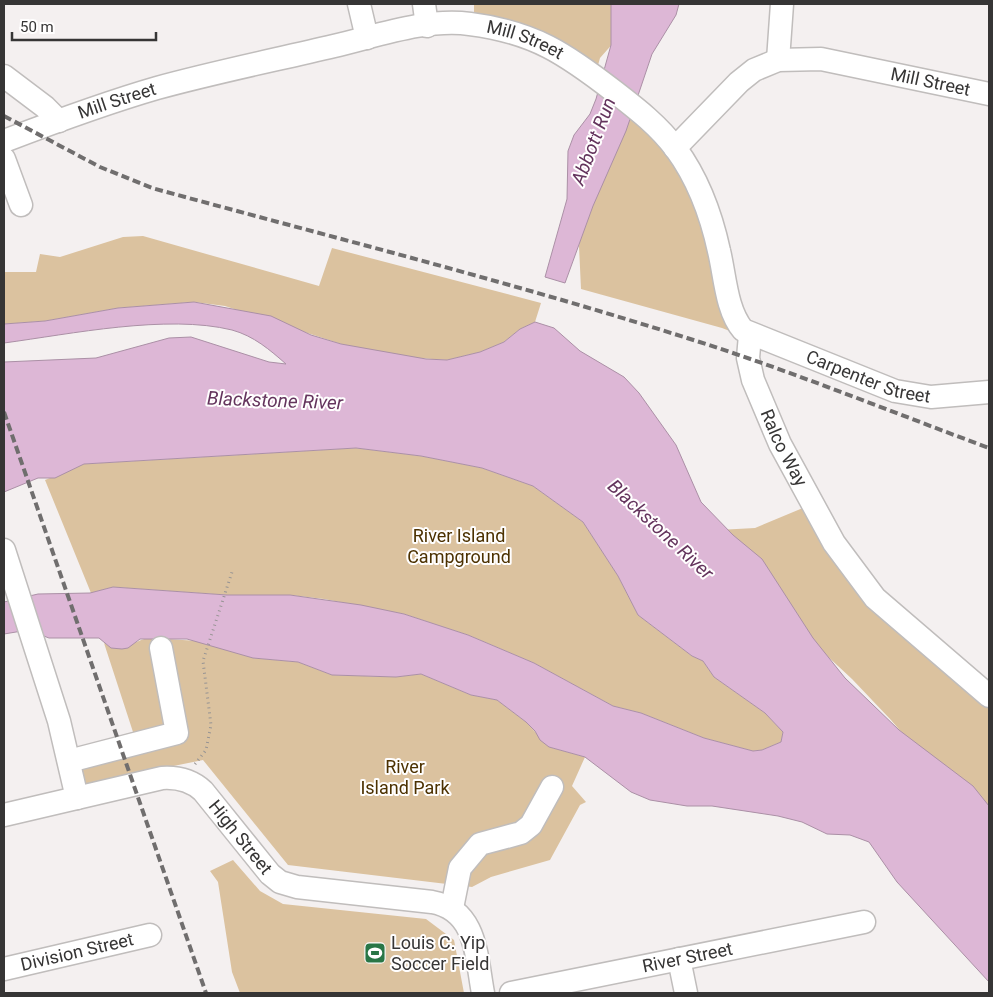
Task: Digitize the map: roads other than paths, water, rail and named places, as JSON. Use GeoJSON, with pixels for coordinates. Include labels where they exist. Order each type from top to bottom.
{"type":"FeatureCollection","features":[{"type":"Feature","properties":{"kind":"street"},"geometry":{"type":"LineString","coordinates":[[359,4],[367,38]]}},
{"type":"Feature","properties":{"kind":"street"},"geometry":{"type":"LineString","coordinates":[[424,4],[428,26]]}},
{"type":"Feature","properties":{"kind":"street"},"geometry":{"type":"LineString","coordinates":[[778,60],[782,4]]}},
{"type":"Feature","properties":{"kind":"street","name":"Mill Street"},"geometry":{"type":"LineString","coordinates":[[4,141],[59,121],[181,82],[367,38],[448,23],[498,29],[543,44],[580,65],[644,114],[675,148],[739,82],[754,70],[778,60],[821,59],[989,94]]}},
{"type":"Feature","properties":{"kind":"street"},"geometry":{"type":"LineString","coordinates":[[4,76],[46,107],[59,121]]}},
{"type":"Feature","properties":{"kind":"street"},"geometry":{"type":"LineString","coordinates":[[675,148],[686,164],[706,205],[737,323],[750,334]]}},
{"type":"Feature","properties":{"kind":"street"},"geometry":{"type":"LineString","coordinates":[[4,159],[21,205]]}},
{"type":"Feature","properties":{"kind":"street","name":"Carpenter Street"},"geometry":{"type":"LineString","coordinates":[[750,334],[895,391],[931,397],[989,392]]}},
{"type":"Feature","properties":{"kind":"street","name":"Ralco Way"},"geometry":{"type":"LineString","coordinates":[[750,334],[748,358],[752,380],[780,444],[838,549],[860,580],[891,614],[989,696]]}},
{"type":"Feature","properties":{"kind":"street"},"geometry":{"type":"LineString","coordinates":[[4,550],[33,638],[69,761],[77,798]]}},
{"type":"Feature","properties":{"kind":"street"},"geometry":{"type":"LineString","coordinates":[[69,761],[176,733],[161,648]]}},
{"type":"Feature","properties":{"kind":"street","name":"High Street"},"geometry":{"type":"LineString","coordinates":[[4,815],[162,778],[186,781],[203,791],[270,874],[280,882],[297,887],[432,902],[452,908]]}},
{"type":"Feature","properties":{"kind":"street"},"geometry":{"type":"LineString","coordinates":[[483,993],[470,931],[465,920],[452,908],[460,868],[480,844],[521,833],[531,825],[552,786]]}},
{"type":"Feature","properties":{"kind":"street","name":"River Street"},"geometry":{"type":"LineString","coordinates":[[511,993],[864,922]]}},
{"type":"Feature","properties":{"kind":"street","name":"Division Street"},"geometry":{"type":"LineString","coordinates":[[4,969],[150,935]]}},
{"type":"Feature","properties":{"kind":"street"},"geometry":{"type":"LineString","coordinates":[[679,959],[686,993]]}},
{"type":"Feature","properties":{"kind":"water","name":"Abbott Run"},"geometry":{"type":"Polygon","coordinates":[[[611,4],[679,4],[676,15],[652,54],[626,131],[593,206],[565,283],[545,277],[567,199],[568,151],[574,135],[590,114],[611,45],[611,4]]]}},
{"type":"Feature","properties":{"kind":"water","name":"Blackstone River"},"geometry":{"type":"Polygon","coordinates":[[[194,302],[271,316],[311,335],[341,344],[426,359],[447,360],[480,352],[504,342],[520,329],[535,322],[554,328],[580,351],[624,377],[639,393],[676,445],[701,502],[733,535],[762,559],[813,638],[845,678],[899,730],[973,786],[989,806],[989,982],[897,882],[869,842],[850,835],[827,834],[802,822],[778,816],[712,806],[687,806],[650,800],[631,792],[585,757],[549,747],[540,740],[535,731],[526,722],[497,700],[471,695],[421,674],[396,677],[332,675],[298,662],[253,658],[187,639],[140,639],[128,648],[122,649],[111,648],[99,638],[49,638],[28,630],[4,634],[4,602],[38,594],[90,593],[113,587],[227,595],[290,595],[361,605],[404,614],[468,635],[534,663],[613,706],[641,713],[704,738],[753,751],[762,750],[781,742],[783,732],[765,713],[714,677],[703,661],[692,656],[638,615],[618,576],[583,522],[533,486],[482,468],[421,456],[356,448],[84,464],[55,478],[38,478],[4,492],[4,362],[96,358],[169,338],[191,337],[269,362],[286,364],[268,349],[247,336],[232,330],[206,326],[178,324],[119,327],[4,343],[4,324],[45,321],[118,308],[194,302]]]}},
{"type":"Feature","properties":{"kind":"railway"},"geometry":{"type":"LineString","coordinates":[[4,116],[100,167],[152,188],[621,317],[725,350],[801,377],[989,448]]}},
{"type":"Feature","properties":{"kind":"railway"},"geometry":{"type":"LineString","coordinates":[[4,412],[206,993]]}},
{"type":"Feature","properties":{"kind":"place","name":"Louis C. Yip Soccer Field"},"geometry":{"type":"Point","coordinates":[375,953]}},
{"type":"Feature","properties":{"kind":"park label","name":"River Island Campground"},"geometry":{"type":"Point","coordinates":[459,546]}},
{"type":"Feature","properties":{"kind":"park label","name":"River Island Park"},"geometry":{"type":"Point","coordinates":[405,778]}}]}
